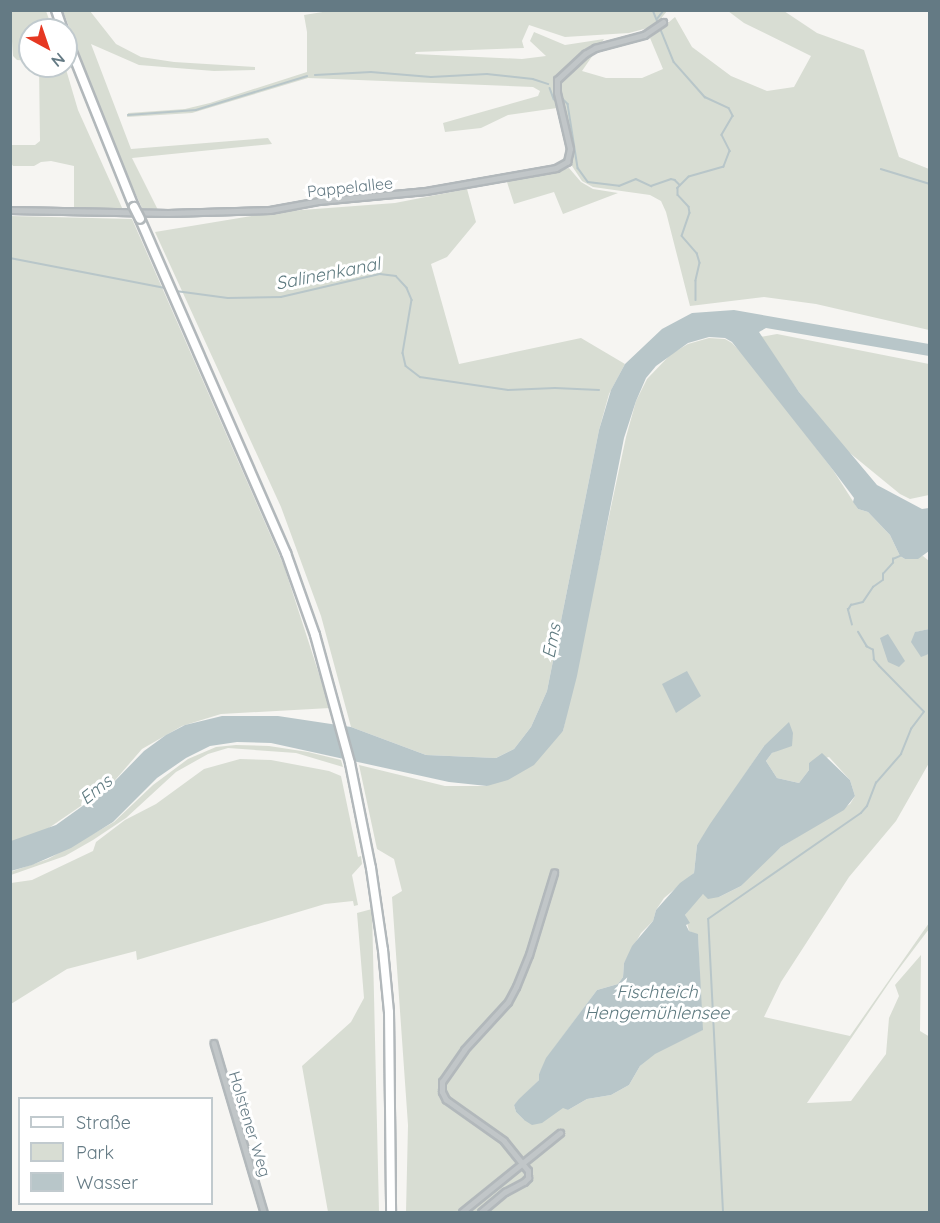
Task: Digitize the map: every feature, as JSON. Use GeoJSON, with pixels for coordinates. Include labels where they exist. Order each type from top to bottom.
{"type":"FeatureCollection","features":[{"type":"Feature","properties":{"kind":"main road"},"geometry":{"type":"LineString","coordinates":[[78,67],[134,207],[282,544],[329,680],[350,763],[371,868],[389,1012],[391,1212]]}},
{"type":"Feature","properties":{"kind":"street","name":"Pappelallee"},"geometry":{"type":"LineString","coordinates":[[10,210],[168,213],[270,210],[319,201],[426,191],[556,168],[567,162],[570,149],[557,93],[557,81],[585,54],[657,28],[663,22]]}},
{"type":"Feature","properties":{"kind":"street"},"geometry":{"type":"LineString","coordinates":[[481,1212],[506,1192],[528,1179],[528,1171],[504,1141],[446,1100],[442,1092],[442,1082],[464,1050],[508,1002],[529,955],[554,873]]}},
{"type":"Feature","properties":{"kind":"street","name":"Holstener Weg"},"geometry":{"type":"LineString","coordinates":[[214,1043],[264,1212]]}},
{"type":"Feature","properties":{"kind":"street"},"geometry":{"type":"LineString","coordinates":[[462,1212],[560,1133]]}},
{"type":"Feature","properties":{"kind":"green space"},"geometry":{"type":"Polygon","coordinates":[[[335,10],[667,11],[655,26],[629,33],[565,37],[529,25],[522,41],[524,48],[416,52],[415,54],[522,59],[546,56],[530,41],[534,32],[565,45],[604,39],[582,71],[606,78],[642,78],[663,69],[650,38],[675,17],[692,47],[731,76],[767,91],[794,87],[811,56],[744,23],[728,11],[784,11],[817,33],[864,50],[899,157],[929,169],[929,330],[816,304],[764,297],[690,306],[666,212],[661,201],[650,195],[593,187],[582,181],[572,166],[563,103],[557,108],[508,115],[481,128],[445,132],[443,123],[538,96],[540,91],[533,87],[308,78],[192,113],[127,117],[128,113],[185,109],[210,103],[307,72],[307,32],[304,15],[335,10]]]}},
{"type":"Feature","properties":{"kind":"green space"},"geometry":{"type":"Polygon","coordinates":[[[10,11],[46,11],[49,18],[18,18],[18,60],[13,56],[10,11]]]}},
{"type":"Feature","properties":{"kind":"green space"},"geometry":{"type":"Polygon","coordinates":[[[63,11],[90,11],[116,44],[141,57],[174,62],[255,67],[255,70],[214,71],[139,65],[91,44],[131,149],[268,138],[272,144],[132,158],[158,210],[142,208],[117,152],[78,50],[78,18],[66,18],[63,11]]]}},
{"type":"Feature","properties":{"kind":"green space"},"geometry":{"type":"Polygon","coordinates":[[[39,78],[69,78],[78,110],[123,210],[74,209],[74,166],[51,161],[41,162],[34,166],[13,166],[10,145],[35,145],[40,141],[39,78]]]}},
{"type":"Feature","properties":{"kind":"green space"},"geometry":{"type":"Polygon","coordinates":[[[569,168],[581,182],[593,189],[618,193],[563,214],[554,192],[514,204],[507,182],[569,168]]]}},
{"type":"Feature","properties":{"kind":"green space"},"geometry":{"type":"Polygon","coordinates":[[[467,189],[476,222],[447,257],[431,264],[459,364],[581,338],[625,364],[609,394],[599,430],[547,691],[531,727],[514,749],[496,758],[426,755],[351,727],[321,616],[281,507],[155,232],[275,212],[395,203],[467,189]]]}},
{"type":"Feature","properties":{"kind":"green space"},"geometry":{"type":"Polygon","coordinates":[[[11,216],[132,219],[284,566],[330,708],[221,714],[182,726],[142,749],[110,786],[40,834],[11,842],[11,216]]]}},
{"type":"Feature","properties":{"kind":"green space"},"geometry":{"type":"Polygon","coordinates":[[[777,334],[929,364],[929,495],[910,499],[900,494],[845,449],[799,392],[760,337],[777,334]]]}},
{"type":"Feature","properties":{"kind":"green space"},"geometry":{"type":"Polygon","coordinates":[[[709,338],[725,339],[732,343],[749,361],[833,470],[858,509],[868,512],[890,535],[900,556],[905,559],[923,556],[929,561],[929,629],[916,632],[921,656],[929,654],[929,763],[896,821],[849,877],[781,982],[764,1017],[850,1036],[929,923],[929,929],[895,974],[807,1103],[851,1101],[886,1054],[889,1018],[899,996],[895,985],[921,955],[920,1031],[930,1037],[929,1212],[406,1212],[408,1125],[392,897],[402,891],[394,859],[377,849],[359,765],[445,786],[487,786],[563,731],[626,437],[636,401],[647,379],[671,354],[688,344],[709,338]],[[764,746],[697,845],[694,873],[664,898],[656,910],[653,921],[641,933],[624,963],[623,977],[618,984],[597,990],[554,1048],[539,1074],[539,1080],[514,1105],[516,1112],[524,1120],[563,1107],[568,1110],[587,1099],[611,1095],[629,1085],[640,1066],[655,1053],[702,1030],[698,935],[689,931],[685,915],[699,896],[703,894],[719,897],[741,886],[781,847],[850,804],[855,796],[850,780],[829,757],[809,763],[809,770],[799,783],[777,778],[766,761],[772,753],[782,748],[764,746]]]}},
{"type":"Feature","properties":{"kind":"green space"},"geometry":{"type":"Polygon","coordinates":[[[269,746],[308,752],[341,760],[343,767],[296,753],[228,748],[208,754],[176,772],[126,818],[93,840],[65,856],[11,875],[10,872],[48,859],[114,822],[153,785],[188,759],[216,747],[269,746]]]}},
{"type":"Feature","properties":{"kind":"green space"},"geometry":{"type":"Polygon","coordinates":[[[240,759],[271,760],[329,771],[341,776],[358,857],[361,856],[362,864],[352,875],[358,905],[354,906],[353,901],[325,904],[137,960],[136,951],[67,969],[11,1004],[11,883],[32,880],[93,851],[96,842],[125,820],[156,804],[204,769],[240,759]]]}},
{"type":"Feature","properties":{"kind":"green space"},"geometry":{"type":"Polygon","coordinates":[[[372,909],[379,1212],[328,1212],[302,1066],[351,1022],[364,998],[357,913],[372,909]]]}},
{"type":"Feature","properties":{"kind":"water"},"geometry":{"type":"Polygon","coordinates":[[[734,310],[929,344],[929,356],[766,328],[759,332],[799,392],[877,485],[922,509],[929,508],[929,551],[918,559],[905,559],[900,556],[890,535],[868,512],[858,509],[853,502],[854,498],[833,470],[732,342],[725,338],[709,337],[688,343],[656,366],[646,378],[636,401],[624,438],[577,676],[563,731],[534,765],[508,780],[487,786],[449,782],[271,743],[237,742],[210,746],[186,758],[157,778],[113,822],[71,848],[32,865],[11,871],[11,841],[56,825],[111,785],[144,751],[166,735],[185,725],[222,716],[278,716],[351,727],[426,755],[496,758],[514,749],[531,727],[547,691],[599,430],[611,390],[625,364],[662,329],[692,313],[734,310]]]}},
{"type":"Feature","properties":{"kind":"water"},"geometry":{"type":"Polygon","coordinates":[[[929,629],[929,654],[921,657],[911,642],[915,632],[929,629]]]}},
{"type":"Feature","properties":{"kind":"water"},"geometry":{"type":"Polygon","coordinates":[[[888,634],[905,661],[899,667],[888,662],[880,638],[888,634]]]}},
{"type":"Feature","properties":{"kind":"water"},"geometry":{"type":"Polygon","coordinates":[[[687,671],[701,696],[676,713],[662,684],[687,671]]]}},
{"type":"Feature","properties":{"kind":"water","name":"Fischteich Hengemühlensee"},"geometry":{"type":"Polygon","coordinates":[[[789,722],[793,733],[792,746],[772,753],[766,761],[777,778],[799,783],[809,770],[809,763],[822,753],[850,780],[855,796],[844,810],[781,847],[741,886],[719,897],[708,899],[703,894],[685,915],[690,923],[686,925],[689,931],[698,934],[703,1030],[655,1054],[640,1066],[629,1085],[611,1095],[587,1099],[568,1110],[563,1108],[542,1123],[532,1125],[524,1120],[516,1112],[514,1105],[539,1080],[539,1074],[546,1058],[597,990],[618,984],[623,977],[624,963],[632,946],[653,921],[656,910],[680,883],[694,873],[697,845],[710,824],[764,746],[789,722]]]}},
{"type":"Feature","properties":{"kind":"waterway"},"geometry":{"type":"LineString","coordinates":[[653,10],[674,62],[705,97],[729,108],[733,116],[722,135],[730,151],[724,167],[689,177],[678,188],[678,195],[689,207],[690,213],[682,236],[697,253],[700,263],[696,281],[696,300]]}},
{"type":"Feature","properties":{"kind":"waterway"},"geometry":{"type":"LineString","coordinates":[[657,19],[664,10]]}},
{"type":"Feature","properties":{"kind":"waterway"},"geometry":{"type":"LineString","coordinates":[[315,75],[371,72],[431,77],[487,74],[533,79],[548,84]]}},
{"type":"Feature","properties":{"kind":"waterway"},"geometry":{"type":"LineString","coordinates":[[128,115],[196,110],[307,76]]}},
{"type":"Feature","properties":{"kind":"waterway"},"geometry":{"type":"LineString","coordinates":[[550,88],[554,99]]}},
{"type":"Feature","properties":{"kind":"waterway"},"geometry":{"type":"LineString","coordinates":[[563,99],[568,104],[578,168],[588,182],[619,186],[636,179],[651,186],[671,179],[680,185]]}},
{"type":"Feature","properties":{"kind":"waterway"},"geometry":{"type":"LineString","coordinates":[[881,169],[930,184]]}},
{"type":"Feature","properties":{"kind":"waterway","name":"Salinenkanal"},"geometry":{"type":"LineString","coordinates":[[10,258],[166,288]]}},
{"type":"Feature","properties":{"kind":"waterway","name":"Salinenkanal"},"geometry":{"type":"LineString","coordinates":[[176,291],[228,298],[281,297],[380,274],[396,276],[407,288],[412,300],[403,353],[406,366],[420,377],[508,390],[555,388],[599,390]]}},
{"type":"Feature","properties":{"kind":"waterway"},"geometry":{"type":"LineString","coordinates":[[852,625],[848,610],[851,605],[863,602],[873,587],[883,580],[883,574],[893,563],[893,559],[900,556]]}},
{"type":"Feature","properties":{"kind":"waterway"},"geometry":{"type":"LineString","coordinates":[[723,1212],[708,919],[861,813],[867,806],[876,783],[901,754],[911,729],[924,712],[874,660],[873,650],[867,647],[858,632]]}},
{"type":"Feature","properties":{"kind":"water label","name":"Ems"},"geometry":{"type":"Point","coordinates":[552,641]}},
{"type":"Feature","properties":{"kind":"water label","name":"Ems"},"geometry":{"type":"Point","coordinates":[96,790]}}]}
